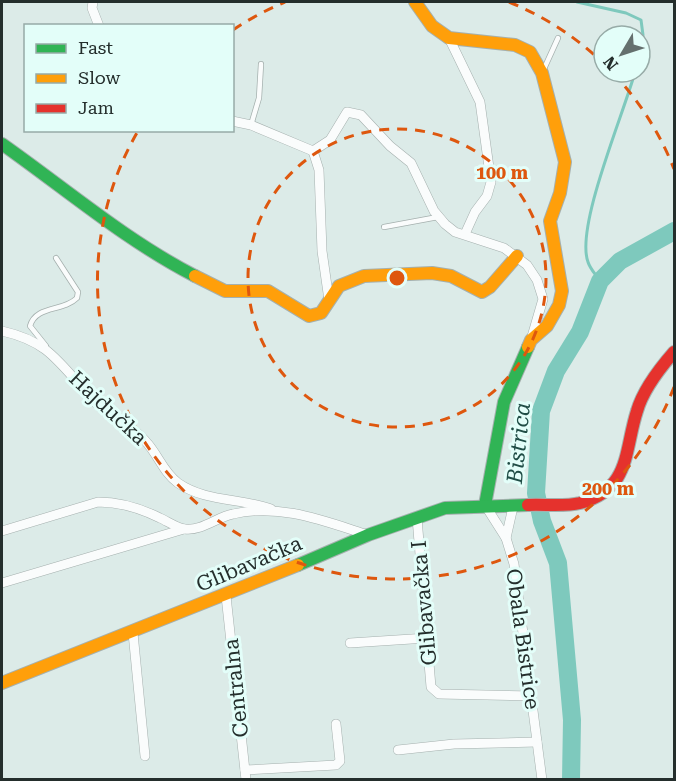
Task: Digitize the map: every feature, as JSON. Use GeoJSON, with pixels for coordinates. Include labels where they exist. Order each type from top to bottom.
{"type":"FeatureCollection","features":[{"type":"Feature","properties":{"kind":"street"},"geometry":{"type":"LineString","coordinates":[[93,2],[92,8],[98,24]]}},
{"type":"Feature","properties":{"kind":"street"},"geometry":{"type":"LineString","coordinates":[[415,2],[432,26],[448,38],[480,102],[491,182],[487,196],[475,212],[465,234]]}},
{"type":"Feature","properties":{"kind":"street"},"geometry":{"type":"LineString","coordinates":[[448,38],[524,48],[536,59],[542,73],[565,162],[560,193],[550,221],[562,291],[559,305],[547,326],[531,340]]}},
{"type":"Feature","properties":{"kind":"street"},"geometry":{"type":"LineString","coordinates":[[313,151],[330,140],[347,112],[361,115],[390,146],[411,163],[438,217],[455,232],[517,256],[537,280],[543,298],[531,340],[504,402],[485,505]]}},
{"type":"Feature","properties":{"kind":"street"},"geometry":{"type":"LineString","coordinates":[[234,121],[251,125],[313,151],[319,170],[322,251],[329,300]]}},
{"type":"Feature","properties":{"kind":"street"},"geometry":{"type":"LineString","coordinates":[[2,144],[33,165],[112,227],[172,264],[225,291],[249,289],[268,291],[309,316],[321,313],[339,286],[364,276],[432,273],[450,276],[482,292],[490,287],[517,256]]}},
{"type":"Feature","properties":{"kind":"street","name":"Hajdučka"},"geometry":{"type":"LineString","coordinates":[[2,331],[27,337],[56,357],[92,399],[104,410],[119,417],[147,442],[168,475],[179,484],[194,492],[254,502],[276,510]]}},
{"type":"Feature","properties":{"kind":"street","name":"Glibavačka"},"geometry":{"type":"LineString","coordinates":[[2,683],[226,596],[368,535],[445,508],[485,505],[514,508],[579,503],[616,482],[624,469],[638,409],[662,365],[675,352]]}},
{"type":"Feature","properties":{"kind":"street"},"geometry":{"type":"LineString","coordinates":[[2,531],[98,502],[135,507],[184,529]]}},
{"type":"Feature","properties":{"kind":"street","name":"Obala Bistrice"},"geometry":{"type":"LineString","coordinates":[[485,505],[506,538],[514,564],[542,780]]}},
{"type":"Feature","properties":{"kind":"street"},"geometry":{"type":"LineString","coordinates":[[506,538],[514,508]]}},
{"type":"Feature","properties":{"kind":"street"},"geometry":{"type":"LineString","coordinates":[[2,583],[184,529],[198,527],[233,514],[276,510],[310,516],[368,535]]}},
{"type":"Feature","properties":{"kind":"street","name":"Glibavačka I"},"geometry":{"type":"LineString","coordinates":[[417,518],[431,687],[439,694],[532,696]]}},
{"type":"Feature","properties":{"kind":"street","name":"Centralna"},"geometry":{"type":"LineString","coordinates":[[226,596],[246,775]]}},
{"type":"Feature","properties":{"kind":"street"},"geometry":{"type":"LineString","coordinates":[[133,633],[145,756]]}},
{"type":"Feature","properties":{"kind":"street"},"geometry":{"type":"LineString","coordinates":[[350,643],[427,638]]}},
{"type":"Feature","properties":{"kind":"street"},"geometry":{"type":"LineString","coordinates":[[246,775],[336,765],[340,761],[336,724]]}},
{"type":"Feature","properties":{"kind":"street"},"geometry":{"type":"LineString","coordinates":[[399,750],[454,744],[537,742]]}},
{"type":"Feature","properties":{"kind":"lane"},"geometry":{"type":"LineString","coordinates":[[542,73],[558,38]]}},
{"type":"Feature","properties":{"kind":"lane"},"geometry":{"type":"LineString","coordinates":[[251,125],[259,98],[261,64]]}},
{"type":"Feature","properties":{"kind":"lane"},"geometry":{"type":"LineString","coordinates":[[384,227],[438,217]]}},
{"type":"Feature","properties":{"kind":"lane"},"geometry":{"type":"LineString","coordinates":[[56,258],[78,292],[77,298],[66,306],[38,313],[30,326],[56,357]]}},
{"type":"Feature","properties":{"kind":"waterway"},"geometry":{"type":"LineString","coordinates":[[577,2],[626,13],[641,20],[642,24]]}},
{"type":"Feature","properties":{"kind":"waterway"},"geometry":{"type":"LineString","coordinates":[[600,281],[588,262],[586,245],[588,223],[602,169],[631,84]]}},
{"type":"Feature","properties":{"kind":"waterway","name":"Bistrica"},"geometry":{"type":"LineString","coordinates":[[571,780],[572,720],[558,563],[542,521],[536,493],[541,411],[556,371],[580,332],[600,281],[620,261],[674,231]]}},
{"type":"Feature","properties":{"kind":"traffic: fast"},"geometry":{"type":"LineString","coordinates":[[2,144],[144,247],[195,276]]}},
{"type":"Feature","properties":{"kind":"traffic: fast"},"geometry":{"type":"LineString","coordinates":[[485,505],[504,402],[528,347]]}},
{"type":"Feature","properties":{"kind":"traffic: fast"},"geometry":{"type":"LineString","coordinates":[[298,565],[368,535],[445,508],[528,505]]}},
{"type":"Feature","properties":{"kind":"traffic: slow"},"geometry":{"type":"LineString","coordinates":[[415,2],[432,26],[449,38],[515,45],[530,52],[542,73],[565,162],[560,193],[550,221],[562,291],[559,305],[547,326],[531,340],[528,347]]}},
{"type":"Feature","properties":{"kind":"traffic: slow"},"geometry":{"type":"LineString","coordinates":[[195,276],[225,291],[268,291],[309,316],[321,313],[339,286],[364,276],[432,273],[451,276],[482,292],[490,287],[517,256]]}},
{"type":"Feature","properties":{"kind":"traffic: slow"},"geometry":{"type":"LineString","coordinates":[[2,683],[298,565]]}},
{"type":"Feature","properties":{"kind":"traffic: jam"},"geometry":{"type":"LineString","coordinates":[[528,505],[580,503],[597,497],[609,488],[623,467],[643,395],[674,352]]}}]}
